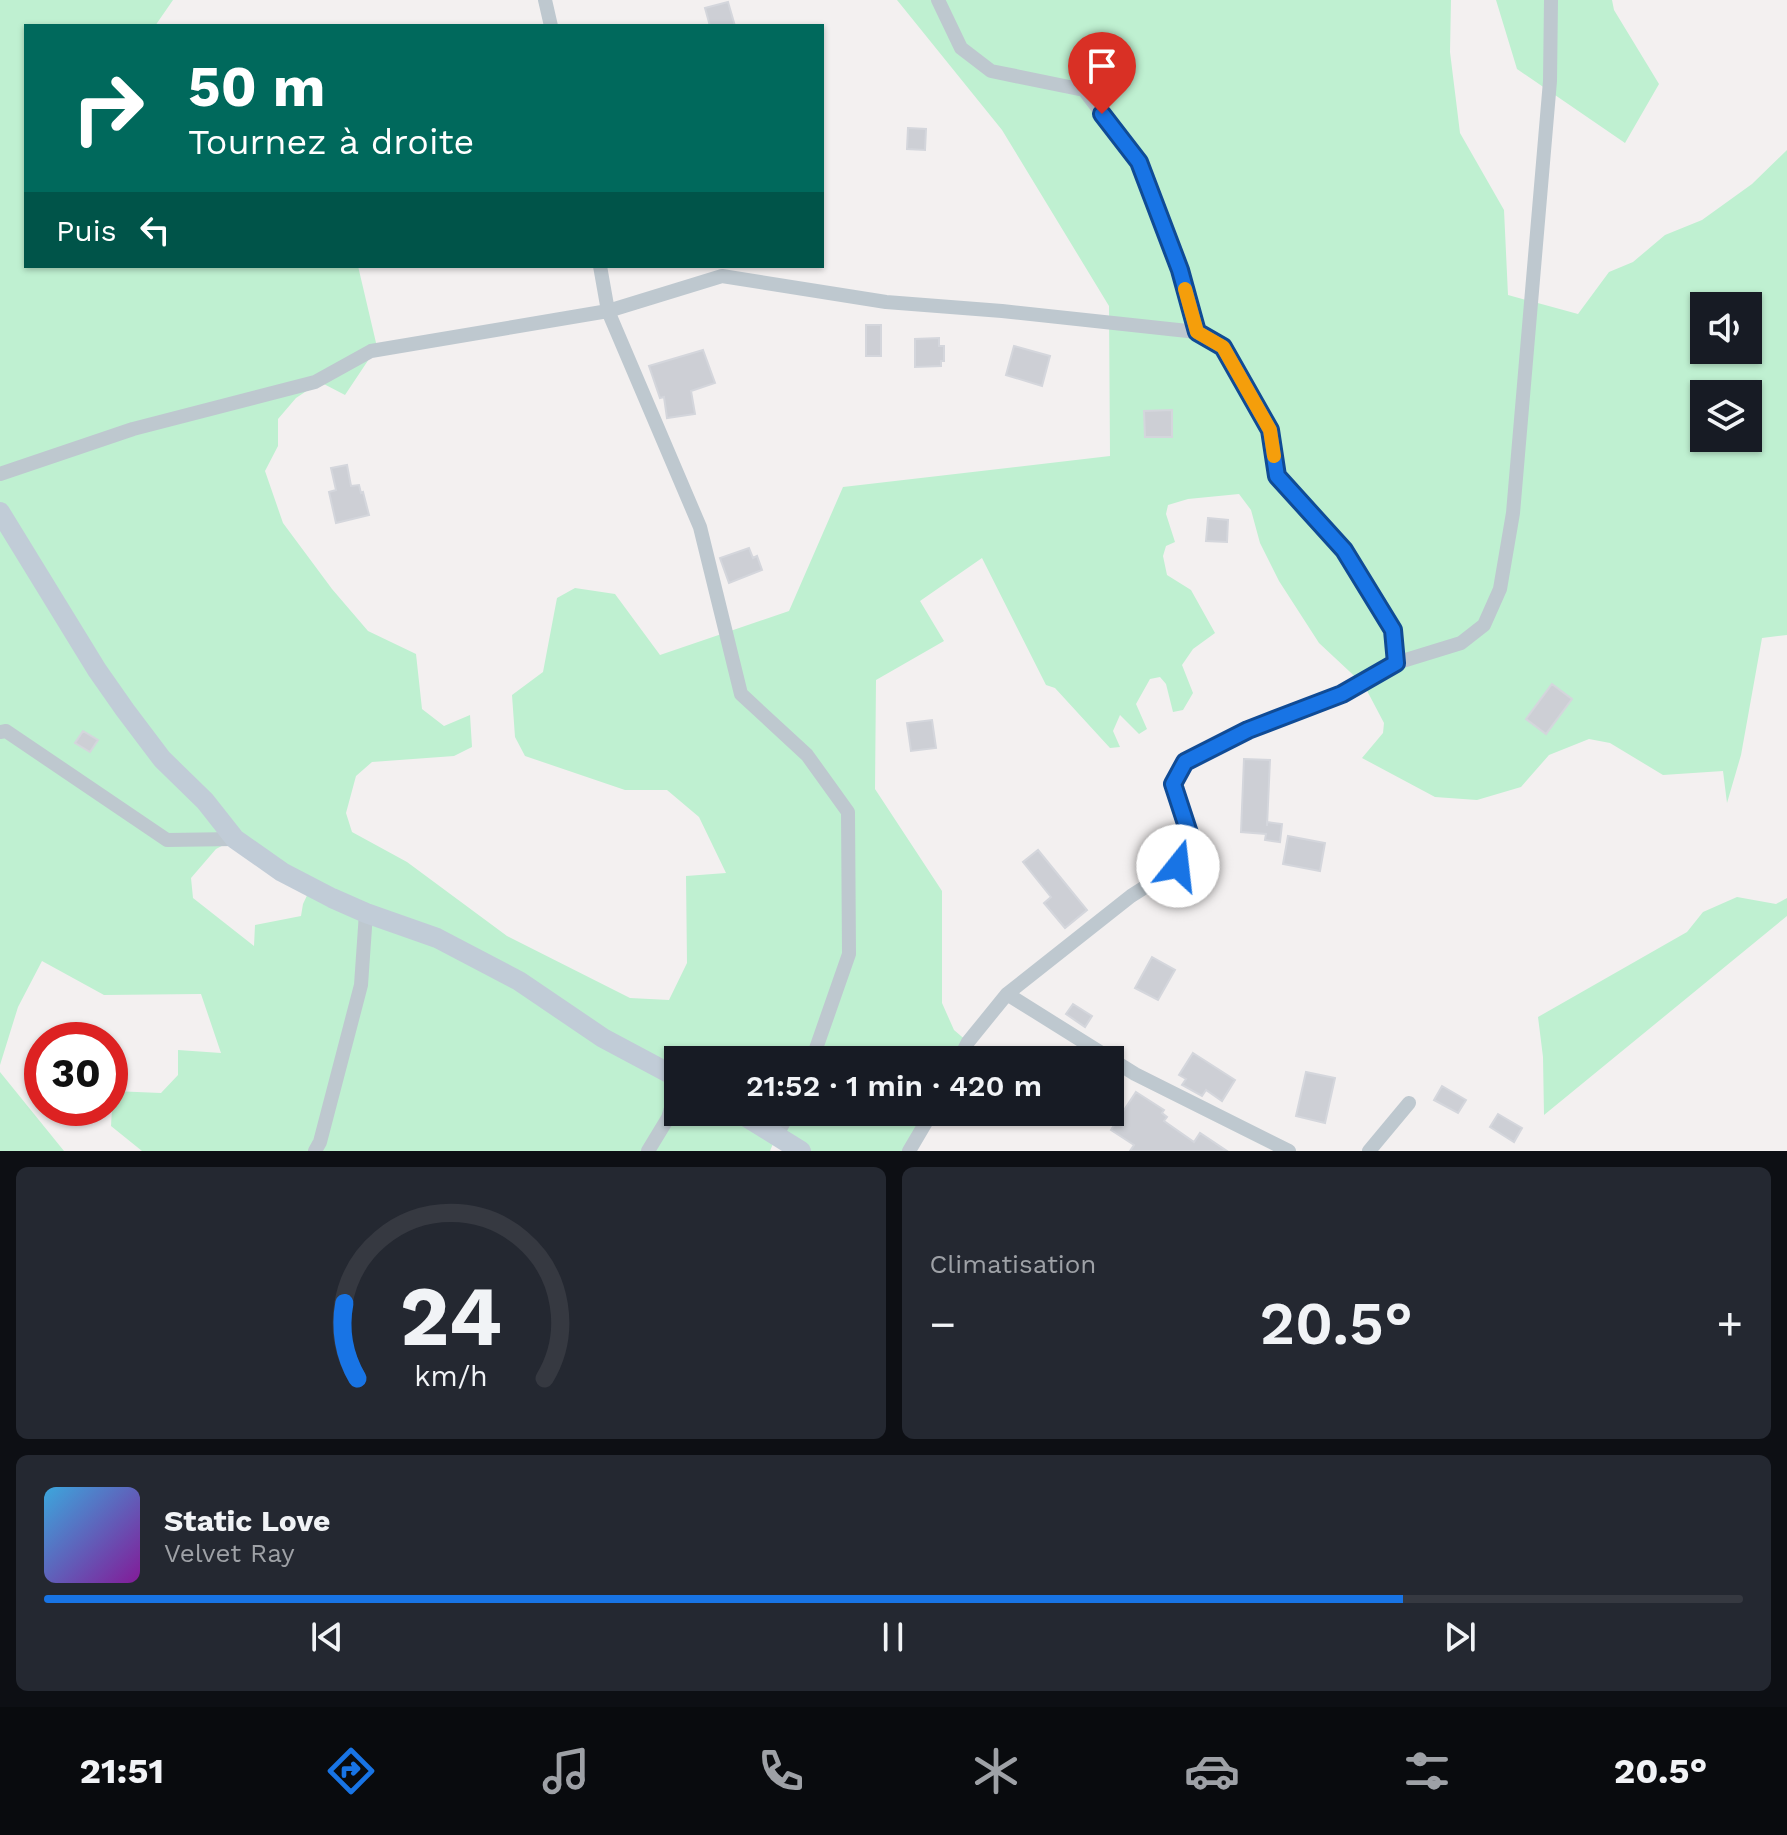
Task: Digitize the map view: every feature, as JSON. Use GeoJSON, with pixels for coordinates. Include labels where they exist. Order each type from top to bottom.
{"type":"FeatureCollection","features":[{"type":"Feature","properties":{"kind":"street"},"geometry":{"type":"LineString","coordinates":[[545,0],[551,24]]}},
{"type":"Feature","properties":{"kind":"street"},"geometry":{"type":"LineString","coordinates":[[938,0],[961,48],[991,71],[1084,90],[1139,162],[1180,270],[1197,332]]}},
{"type":"Feature","properties":{"kind":"street"},"geometry":{"type":"LineString","coordinates":[[966,1046],[1007,994],[1131,896],[1178,866],[1190,836],[1173,784],[1185,762],[1248,730],[1342,694],[1396,663],[1461,643],[1484,625],[1500,589],[1513,513],[1550,81],[1551,0]]}},
{"type":"Feature","properties":{"kind":"street"},"geometry":{"type":"LineString","coordinates":[[600,268],[608,311],[700,527],[741,694],[807,755],[848,812],[849,954],[817,1046]]}},
{"type":"Feature","properties":{"kind":"street"},"geometry":{"type":"LineString","coordinates":[[0,474],[133,429],[315,382],[371,351],[608,311],[722,276],[886,302],[1017,312],[1197,332],[1223,347],[1270,430],[1277,476],[1344,550],[1393,630],[1396,663]]}},
{"type":"Feature","properties":{"kind":"street"},"geometry":{"type":"LineString","coordinates":[[0,512],[97,670],[162,759],[205,801],[235,839],[282,872],[366,913],[437,938],[506,974],[603,1038],[664,1071]]}},
{"type":"Feature","properties":{"kind":"street"},"geometry":{"type":"LineString","coordinates":[[0,732],[6,731],[167,840],[235,839]]}},
{"type":"Feature","properties":{"kind":"street"},"geometry":{"type":"LineString","coordinates":[[315,1151],[320,1142],[361,985],[366,913]]}},
{"type":"Feature","properties":{"kind":"street"},"geometry":{"type":"LineString","coordinates":[[1007,994],[1135,1074],[1289,1151]]}},
{"type":"Feature","properties":{"kind":"street"},"geometry":{"type":"LineString","coordinates":[[1369,1151],[1409,1103]]}},
{"type":"Feature","properties":{"kind":"street"},"geometry":{"type":"LineString","coordinates":[[648,1151],[664,1125]]}},
{"type":"Feature","properties":{"kind":"street"},"geometry":{"type":"LineString","coordinates":[[763,1126],[801,1151]]}},
{"type":"Feature","properties":{"kind":"street"},"geometry":{"type":"LineString","coordinates":[[777,1134],[782,1126]]}},
{"type":"Feature","properties":{"kind":"street"},"geometry":{"type":"LineString","coordinates":[[909,1151],[924,1126]]}},
{"type":"Feature","properties":{"kind":"green space"},"geometry":{"type":"Polygon","coordinates":[[[0,0],[173,0],[156,24],[24,24],[24,268],[358,268],[377,347],[345,395],[320,382],[296,398],[278,419],[278,446],[265,471],[283,523],[332,589],[368,631],[416,654],[422,709],[444,726],[470,715],[472,747],[454,756],[372,762],[356,776],[346,813],[352,832],[407,862],[507,936],[630,998],[669,1000],[687,963],[686,876],[726,873],[699,817],[667,790],[625,790],[525,756],[515,737],[512,695],[543,672],[557,598],[575,588],[615,594],[660,655],[789,611],[843,487],[1110,456],[1109,306],[1002,130],[897,0],[1451,0],[1450,52],[1460,133],[1504,210],[1508,295],[1578,314],[1609,272],[1633,262],[1665,235],[1702,220],[1752,184],[1787,150],[1787,635],[1762,638],[1741,755],[1727,803],[1723,771],[1663,775],[1610,743],[1589,739],[1549,755],[1521,787],[1477,800],[1435,797],[1362,758],[1383,733],[1384,723],[1364,685],[1319,643],[1279,581],[1260,543],[1251,510],[1239,494],[1188,499],[1168,505],[1166,514],[1175,542],[1166,546],[1163,556],[1167,575],[1191,590],[1215,633],[1193,649],[1182,665],[1193,693],[1183,710],[1173,712],[1166,684],[1160,677],[1150,679],[1136,704],[1147,729],[1139,734],[1120,715],[1113,731],[1120,747],[1110,748],[1055,688],[1046,685],[982,558],[920,601],[944,641],[876,680],[875,789],[942,891],[942,1003],[954,1030],[968,1042],[966,1046],[664,1046],[664,1126],[924,1126],[909,1151],[801,1151],[777,1134],[770,1151],[142,1151],[111,1126],[128,1126],[128,1092],[161,1093],[178,1075],[178,1050],[221,1053],[201,994],[104,995],[42,961],[18,1007],[0,1065],[0,0]],[[235,839],[216,849],[191,878],[193,898],[254,946],[255,925],[301,916],[311,887],[235,839]]]}},
{"type":"Feature","properties":{"kind":"green space"},"geometry":{"type":"Polygon","coordinates":[[[1496,0],[1612,0],[1614,10],[1659,84],[1625,143],[1517,69],[1496,0]]]}},
{"type":"Feature","properties":{"kind":"green space"},"geometry":{"type":"Polygon","coordinates":[[[1737,897],[1776,904],[1787,898],[1787,916],[1544,1115],[1543,1057],[1538,1017],[1687,932],[1703,912],[1737,897]]]}},
{"type":"Feature","properties":{"kind":"green space"},"geometry":{"type":"Polygon","coordinates":[[[0,1072],[24,1102],[24,1126],[44,1126],[64,1151],[0,1151],[0,1072]]]}},
{"type":"Feature","properties":{"kind":"building"},"geometry":{"type":"Polygon","coordinates":[[[728,2],[734,24],[709,24],[705,8],[728,2]]]}},
{"type":"Feature","properties":{"kind":"building"},"geometry":{"type":"Polygon","coordinates":[[[908,128],[926,129],[925,150],[907,149],[908,128]]]}},
{"type":"Feature","properties":{"kind":"building"},"geometry":{"type":"Polygon","coordinates":[[[866,325],[881,325],[881,356],[866,356],[866,325]]]}},
{"type":"Feature","properties":{"kind":"building"},"geometry":{"type":"Polygon","coordinates":[[[939,338],[939,346],[944,346],[941,366],[915,367],[915,339],[939,338]]]}},
{"type":"Feature","properties":{"kind":"building"},"geometry":{"type":"Polygon","coordinates":[[[1014,346],[1050,356],[1042,386],[1006,375],[1014,346]]]}},
{"type":"Feature","properties":{"kind":"building"},"geometry":{"type":"Polygon","coordinates":[[[703,350],[715,383],[691,391],[695,414],[667,418],[664,397],[660,398],[649,366],[703,350]]]}},
{"type":"Feature","properties":{"kind":"building"},"geometry":{"type":"Polygon","coordinates":[[[1172,410],[1172,437],[1145,437],[1144,411],[1172,410]]]}},
{"type":"Feature","properties":{"kind":"building"},"geometry":{"type":"Polygon","coordinates":[[[347,465],[351,486],[359,485],[369,515],[336,523],[329,492],[336,490],[331,468],[347,465]]]}},
{"type":"Feature","properties":{"kind":"building"},"geometry":{"type":"Polygon","coordinates":[[[1208,518],[1228,520],[1227,542],[1206,541],[1208,518]]]}},
{"type":"Feature","properties":{"kind":"building"},"geometry":{"type":"Polygon","coordinates":[[[749,548],[753,558],[757,556],[762,570],[729,583],[720,558],[749,548]]]}},
{"type":"Feature","properties":{"kind":"building"},"geometry":{"type":"Polygon","coordinates":[[[1552,684],[1572,699],[1546,734],[1526,719],[1552,684]]]}},
{"type":"Feature","properties":{"kind":"building"},"geometry":{"type":"Polygon","coordinates":[[[932,720],[936,748],[911,751],[907,723],[932,720]]]}},
{"type":"Feature","properties":{"kind":"building"},"geometry":{"type":"Polygon","coordinates":[[[83,731],[98,740],[90,752],[75,743],[83,731]]]}},
{"type":"Feature","properties":{"kind":"building"},"geometry":{"type":"Polygon","coordinates":[[[1244,759],[1270,760],[1267,822],[1282,824],[1280,842],[1265,840],[1266,834],[1241,832],[1244,759]]]}},
{"type":"Feature","properties":{"kind":"building"},"geometry":{"type":"Polygon","coordinates":[[[1288,836],[1325,843],[1320,871],[1283,864],[1288,836]]]}},
{"type":"Feature","properties":{"kind":"building"},"geometry":{"type":"Polygon","coordinates":[[[1038,850],[1087,910],[1065,928],[1044,903],[1051,897],[1023,862],[1038,850]]]}},
{"type":"Feature","properties":{"kind":"building"},"geometry":{"type":"Polygon","coordinates":[[[1152,957],[1175,970],[1158,1000],[1135,988],[1152,957]]]}},
{"type":"Feature","properties":{"kind":"building"},"geometry":{"type":"Polygon","coordinates":[[[1073,1004],[1092,1016],[1085,1027],[1066,1014],[1073,1004]]]}},
{"type":"Feature","properties":{"kind":"building"},"geometry":{"type":"Polygon","coordinates":[[[1193,1053],[1235,1080],[1222,1101],[1206,1090],[1202,1096],[1182,1085],[1186,1079],[1179,1075],[1193,1053]]]}},
{"type":"Feature","properties":{"kind":"building"},"geometry":{"type":"Polygon","coordinates":[[[1306,1072],[1335,1078],[1325,1123],[1296,1116],[1306,1072]]]}},
{"type":"Feature","properties":{"kind":"building"},"geometry":{"type":"Polygon","coordinates":[[[1442,1086],[1466,1100],[1458,1113],[1434,1100],[1442,1086]]]}},
{"type":"Feature","properties":{"kind":"building"},"geometry":{"type":"Polygon","coordinates":[[[1136,1092],[1164,1110],[1162,1113],[1167,1117],[1164,1121],[1194,1142],[1200,1133],[1227,1151],[1130,1151],[1134,1145],[1111,1130],[1114,1126],[1124,1126],[1124,1110],[1136,1092]]]}},
{"type":"Feature","properties":{"kind":"building"},"geometry":{"type":"Polygon","coordinates":[[[1498,1114],[1522,1128],[1514,1142],[1490,1127],[1498,1114]]]}},
{"type":"Feature","properties":{"kind":"slow traffic"},"geometry":{"type":"LineString","coordinates":[[1185,289],[1197,332],[1223,347],[1270,430],[1274,456]]}},
{"type":"Feature","properties":{"kind":"route"},"geometry":{"type":"LineString","coordinates":[[1102,114],[1139,162],[1180,270],[1197,332],[1223,347],[1270,430],[1277,476],[1344,550],[1393,630],[1396,663],[1342,694],[1248,730],[1185,762],[1173,784],[1190,836],[1178,866]]}}]}
